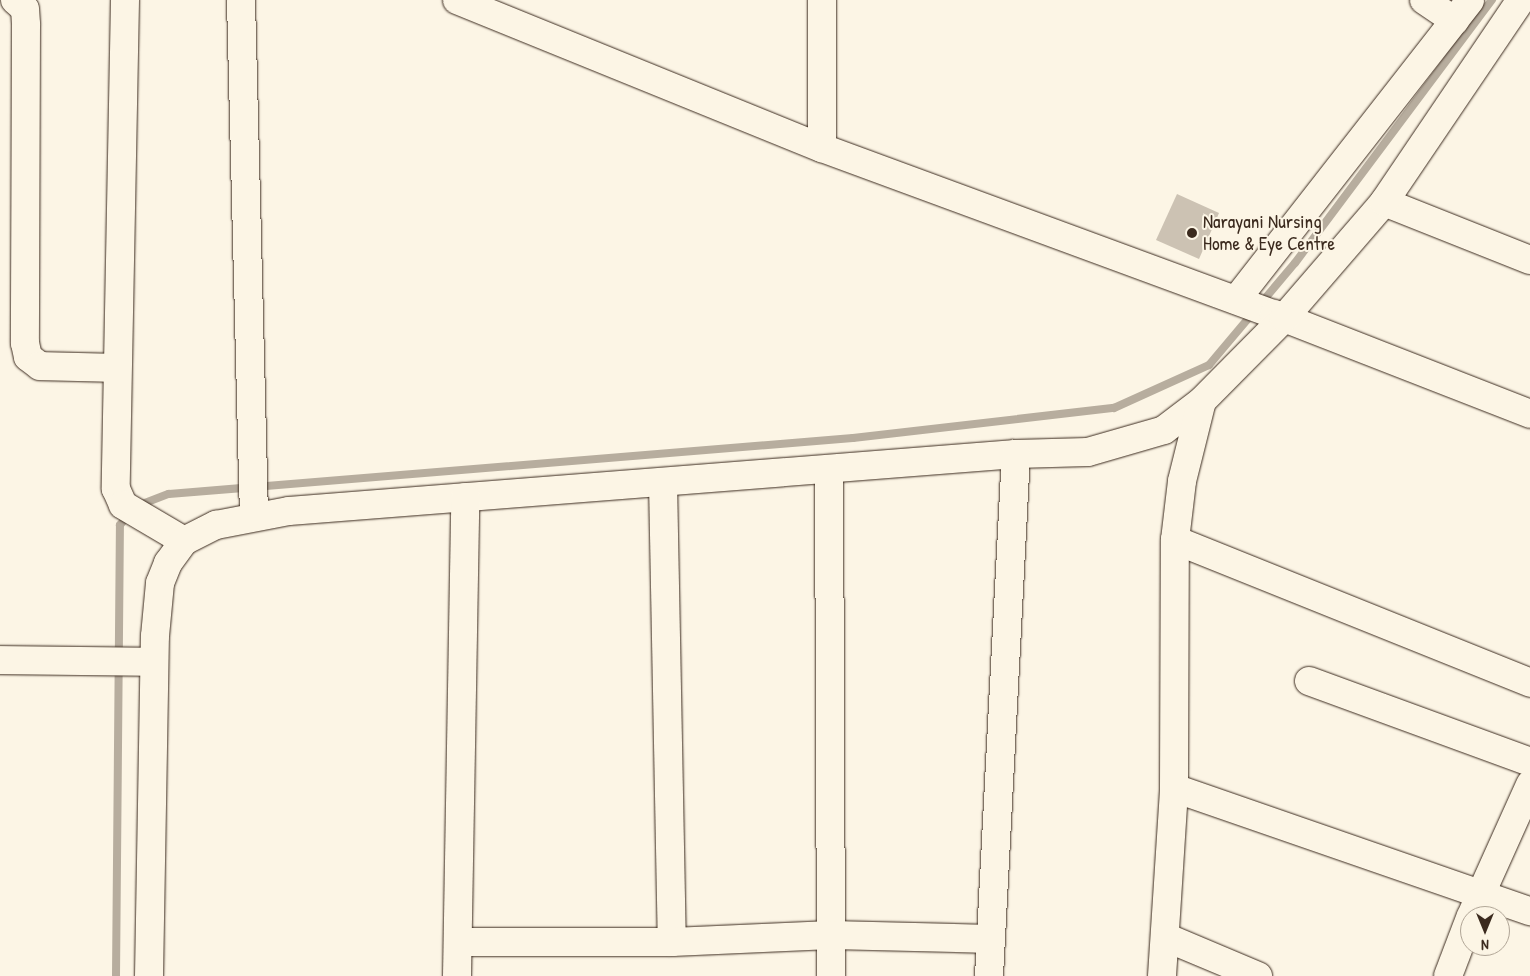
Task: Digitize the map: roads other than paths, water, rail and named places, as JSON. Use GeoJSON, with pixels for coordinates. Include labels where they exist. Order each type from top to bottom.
{"type":"FeatureCollection","features":[{"type":"Feature","properties":{"kind":"street"},"geometry":{"type":"LineString","coordinates":[[15,0],[24,9],[26,25],[25,343],[28,357],[40,366],[116,368]]}},
{"type":"Feature","properties":{"kind":"street"},"geometry":{"type":"LineString","coordinates":[[125,0],[116,368],[116,489],[123,506],[184,541]]}},
{"type":"Feature","properties":{"kind":"street"},"geometry":{"type":"LineString","coordinates":[[241,0],[254,516]]}},
{"type":"Feature","properties":{"kind":"street"},"geometry":{"type":"LineString","coordinates":[[458,0],[822,148],[1279,316],[1530,414]]}},
{"type":"Feature","properties":{"kind":"street"},"geometry":{"type":"LineString","coordinates":[[822,0],[822,148]]}},
{"type":"Feature","properties":{"kind":"street"},"geometry":{"type":"LineString","coordinates":[[1240,302],[1463,11],[1424,0]]}},
{"type":"Feature","properties":{"kind":"street"},"geometry":{"type":"LineString","coordinates":[[149,976],[154,662],[160,584],[168,563],[184,541],[216,525],[254,516],[465,497],[829,471],[1016,454],[1088,452],[1130,443],[1164,430],[1202,401],[1384,202],[1521,0]]}},
{"type":"Feature","properties":{"kind":"street"},"geometry":{"type":"LineString","coordinates":[[1384,202],[1530,260]]}},
{"type":"Feature","properties":{"kind":"street"},"geometry":{"type":"LineString","coordinates":[[1162,976],[1174,788],[1175,540],[1182,481],[1202,401]]}},
{"type":"Feature","properties":{"kind":"street"},"geometry":{"type":"LineString","coordinates":[[989,976],[1016,454]]}},
{"type":"Feature","properties":{"kind":"street"},"geometry":{"type":"LineString","coordinates":[[829,471],[831,976]]}},
{"type":"Feature","properties":{"kind":"street"},"geometry":{"type":"LineString","coordinates":[[663,482],[672,942]]}},
{"type":"Feature","properties":{"kind":"street"},"geometry":{"type":"LineString","coordinates":[[457,976],[465,497]]}},
{"type":"Feature","properties":{"kind":"street"},"geometry":{"type":"LineString","coordinates":[[1175,540],[1530,683]]}},
{"type":"Feature","properties":{"kind":"street"},"geometry":{"type":"LineString","coordinates":[[0,660],[154,662]]}},
{"type":"Feature","properties":{"kind":"street"},"geometry":{"type":"LineString","coordinates":[[1309,681],[1530,762]]}},
{"type":"Feature","properties":{"kind":"street"},"geometry":{"type":"LineString","coordinates":[[1475,906],[1530,785]]}},
{"type":"Feature","properties":{"kind":"street"},"geometry":{"type":"LineString","coordinates":[[1174,788],[1463,906]]}},
{"type":"Feature","properties":{"kind":"street"},"geometry":{"type":"LineString","coordinates":[[1510,911],[1530,912]]}},
{"type":"Feature","properties":{"kind":"street"},"geometry":{"type":"LineString","coordinates":[[458,942],[672,942],[830,934],[991,938]]}},
{"type":"Feature","properties":{"kind":"street"},"geometry":{"type":"LineString","coordinates":[[1165,937],[1258,976]]}},
{"type":"Feature","properties":{"kind":"street"},"geometry":{"type":"LineString","coordinates":[[1448,976],[1460,944]]}},
{"type":"Feature","properties":{"kind":"waterway"},"geometry":{"type":"LineString","coordinates":[[137,506],[169,494],[853,438],[1114,408],[1209,365],[1295,263],[1492,0]]}},
{"type":"Feature","properties":{"kind":"waterway"},"geometry":{"type":"LineString","coordinates":[[116,976],[120,525],[129,514]]}},
{"type":"Feature","properties":{"kind":"place","name":"Narayani Nursing Home & Eye Centre"},"geometry":{"type":"Point","coordinates":[1192,233]}}]}
